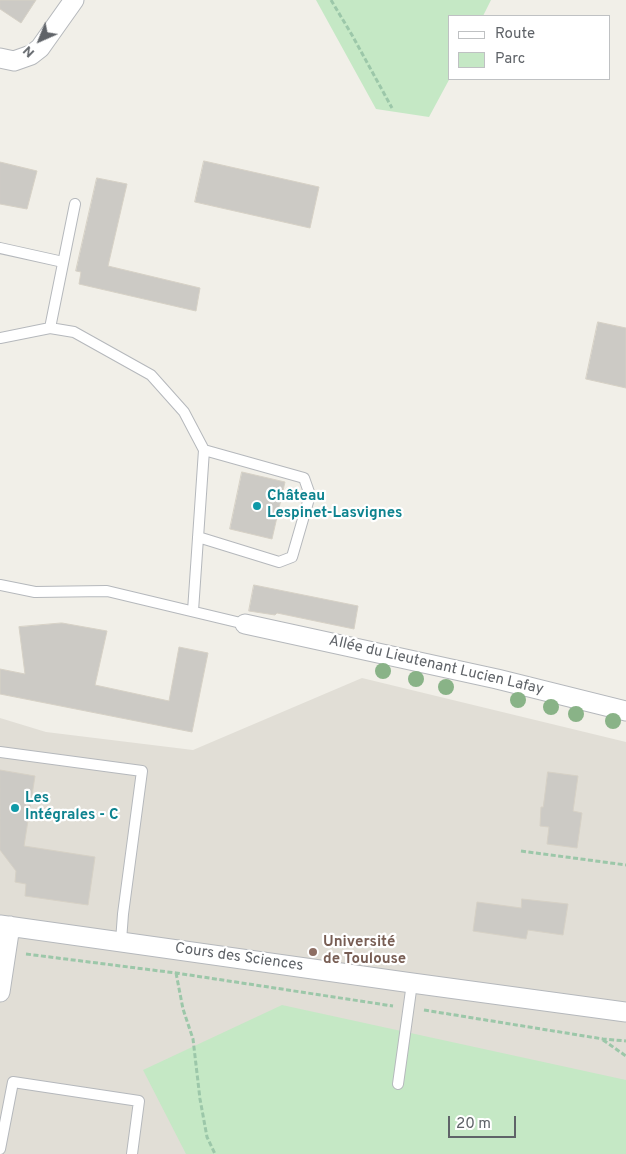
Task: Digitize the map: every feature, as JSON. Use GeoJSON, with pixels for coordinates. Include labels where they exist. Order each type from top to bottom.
{"type":"FeatureCollection","features":[{"type":"Feature","properties":{"kind":"street"},"geometry":{"type":"LineString","coordinates":[[0,58],[14,61],[31,55],[40,48],[74,0]]}},
{"type":"Feature","properties":{"kind":"street","name":"Allée du Lieutenant Lucien Lafay"},"geometry":{"type":"LineString","coordinates":[[245,624],[497,679],[626,711]]}},
{"type":"Feature","properties":{"kind":"street"},"geometry":{"type":"LineString","coordinates":[[0,992],[5,925]]}},
{"type":"Feature","properties":{"kind":"street","name":"Cours des Sciences"},"geometry":{"type":"LineString","coordinates":[[5,925],[626,1012]]}},
{"type":"Feature","properties":{"kind":"lane"},"geometry":{"type":"LineString","coordinates":[[50,328],[75,204]]}},
{"type":"Feature","properties":{"kind":"lane"},"geometry":{"type":"LineString","coordinates":[[0,248],[63,262]]}},
{"type":"Feature","properties":{"kind":"lane"},"geometry":{"type":"LineString","coordinates":[[0,338],[50,328],[74,332],[150,375],[184,412],[204,450],[193,611]]}},
{"type":"Feature","properties":{"kind":"lane"},"geometry":{"type":"LineString","coordinates":[[198,537],[279,562],[292,557],[310,495],[304,478],[204,450]]}},
{"type":"Feature","properties":{"kind":"lane"},"geometry":{"type":"LineString","coordinates":[[0,585],[34,592],[107,591],[245,624]]}},
{"type":"Feature","properties":{"kind":"lane"},"geometry":{"type":"LineString","coordinates":[[0,752],[142,771],[121,941]]}},
{"type":"Feature","properties":{"kind":"lane"},"geometry":{"type":"LineString","coordinates":[[398,1084],[412,983]]}},
{"type":"Feature","properties":{"kind":"lane"},"geometry":{"type":"LineString","coordinates":[[0,1144],[13,1082],[139,1101],[132,1154]]}},
{"type":"Feature","properties":{"kind":"path"},"geometry":{"type":"LineString","coordinates":[[331,0],[392,108]]}},
{"type":"Feature","properties":{"kind":"path"},"geometry":{"type":"LineString","coordinates":[[521,851],[626,865]]}},
{"type":"Feature","properties":{"kind":"path"},"geometry":{"type":"LineString","coordinates":[[23,953],[176,973],[395,1006]]}},
{"type":"Feature","properties":{"kind":"path"},"geometry":{"type":"LineString","coordinates":[[176,973],[183,1009],[193,1039],[200,1099],[207,1137],[214,1154]]}},
{"type":"Feature","properties":{"kind":"path"},"geometry":{"type":"LineString","coordinates":[[418,1009],[603,1039],[626,1041]]}},
{"type":"Feature","properties":{"kind":"path"},"geometry":{"type":"LineString","coordinates":[[603,1039],[626,1056]]}},
{"type":"Feature","properties":{"kind":"shaded area","name":"Université de Toulouse"},"geometry":{"type":"Polygon","coordinates":[[[362,678],[626,742],[626,1154],[0,1154],[0,718],[46,732],[193,750],[362,678]]]}},
{"type":"Feature","properties":{"kind":"green space"},"geometry":{"type":"Polygon","coordinates":[[[316,0],[491,0],[484,15],[448,15],[449,80],[429,117],[376,109],[316,0]]]}},
{"type":"Feature","properties":{"kind":"green space"},"geometry":{"type":"Polygon","coordinates":[[[282,1005],[626,1080],[626,1154],[186,1154],[143,1070],[282,1005]]]}},
{"type":"Feature","properties":{"kind":"building"},"geometry":{"type":"Polygon","coordinates":[[[0,0],[36,0],[21,23],[0,9],[0,0]]]}},
{"type":"Feature","properties":{"kind":"building"},"geometry":{"type":"Polygon","coordinates":[[[204,161],[319,187],[310,228],[195,202],[204,161]]]}},
{"type":"Feature","properties":{"kind":"building"},"geometry":{"type":"Polygon","coordinates":[[[0,162],[37,171],[27,209],[0,204],[0,162]]]}},
{"type":"Feature","properties":{"kind":"building"},"geometry":{"type":"Polygon","coordinates":[[[97,178],[127,184],[108,266],[200,288],[196,311],[79,284],[81,272],[76,271],[97,178]]]}},
{"type":"Feature","properties":{"kind":"building"},"geometry":{"type":"Polygon","coordinates":[[[598,322],[626,328],[626,388],[586,379],[598,322]]]}},
{"type":"Feature","properties":{"kind":"building","name":"Château Lespinet-Lasvignes"},"geometry":{"type":"Polygon","coordinates":[[[242,472],[285,482],[272,539],[230,529],[242,472]]]}},
{"type":"Feature","properties":{"kind":"building"},"geometry":{"type":"Polygon","coordinates":[[[254,585],[358,606],[354,629],[277,613],[275,615],[249,611],[254,585]]]}},
{"type":"Feature","properties":{"kind":"building"},"geometry":{"type":"Polygon","coordinates":[[[62,623],[107,631],[95,685],[169,701],[179,647],[208,653],[192,732],[0,694],[0,669],[25,674],[19,627],[62,623]]]}},
{"type":"Feature","properties":{"kind":"building","name":"Les Intégrales - C"},"geometry":{"type":"Polygon","coordinates":[[[0,770],[35,776],[24,846],[95,857],[88,905],[25,896],[26,884],[15,882],[16,871],[0,850],[0,770]]]}},
{"type":"Feature","properties":{"kind":"building"},"geometry":{"type":"Polygon","coordinates":[[[548,772],[578,776],[573,811],[582,813],[577,848],[547,844],[549,827],[540,826],[541,807],[543,807],[548,772]]]}},
{"type":"Feature","properties":{"kind":"building"},"geometry":{"type":"Polygon","coordinates":[[[522,899],[568,904],[563,935],[528,930],[526,939],[473,931],[477,902],[521,908],[522,899]]]}},
{"type":"Feature","properties":{"kind":"place","name":"Château Lespinet-Lasvignes"},"geometry":{"type":"Point","coordinates":[257,506]}},
{"type":"Feature","properties":{"kind":"place","name":"Les Intégrales - C"},"geometry":{"type":"Point","coordinates":[15,808]}},
{"type":"Feature","properties":{"kind":"place","name":"Université de Toulouse"},"geometry":{"type":"Point","coordinates":[313,952]}}]}
